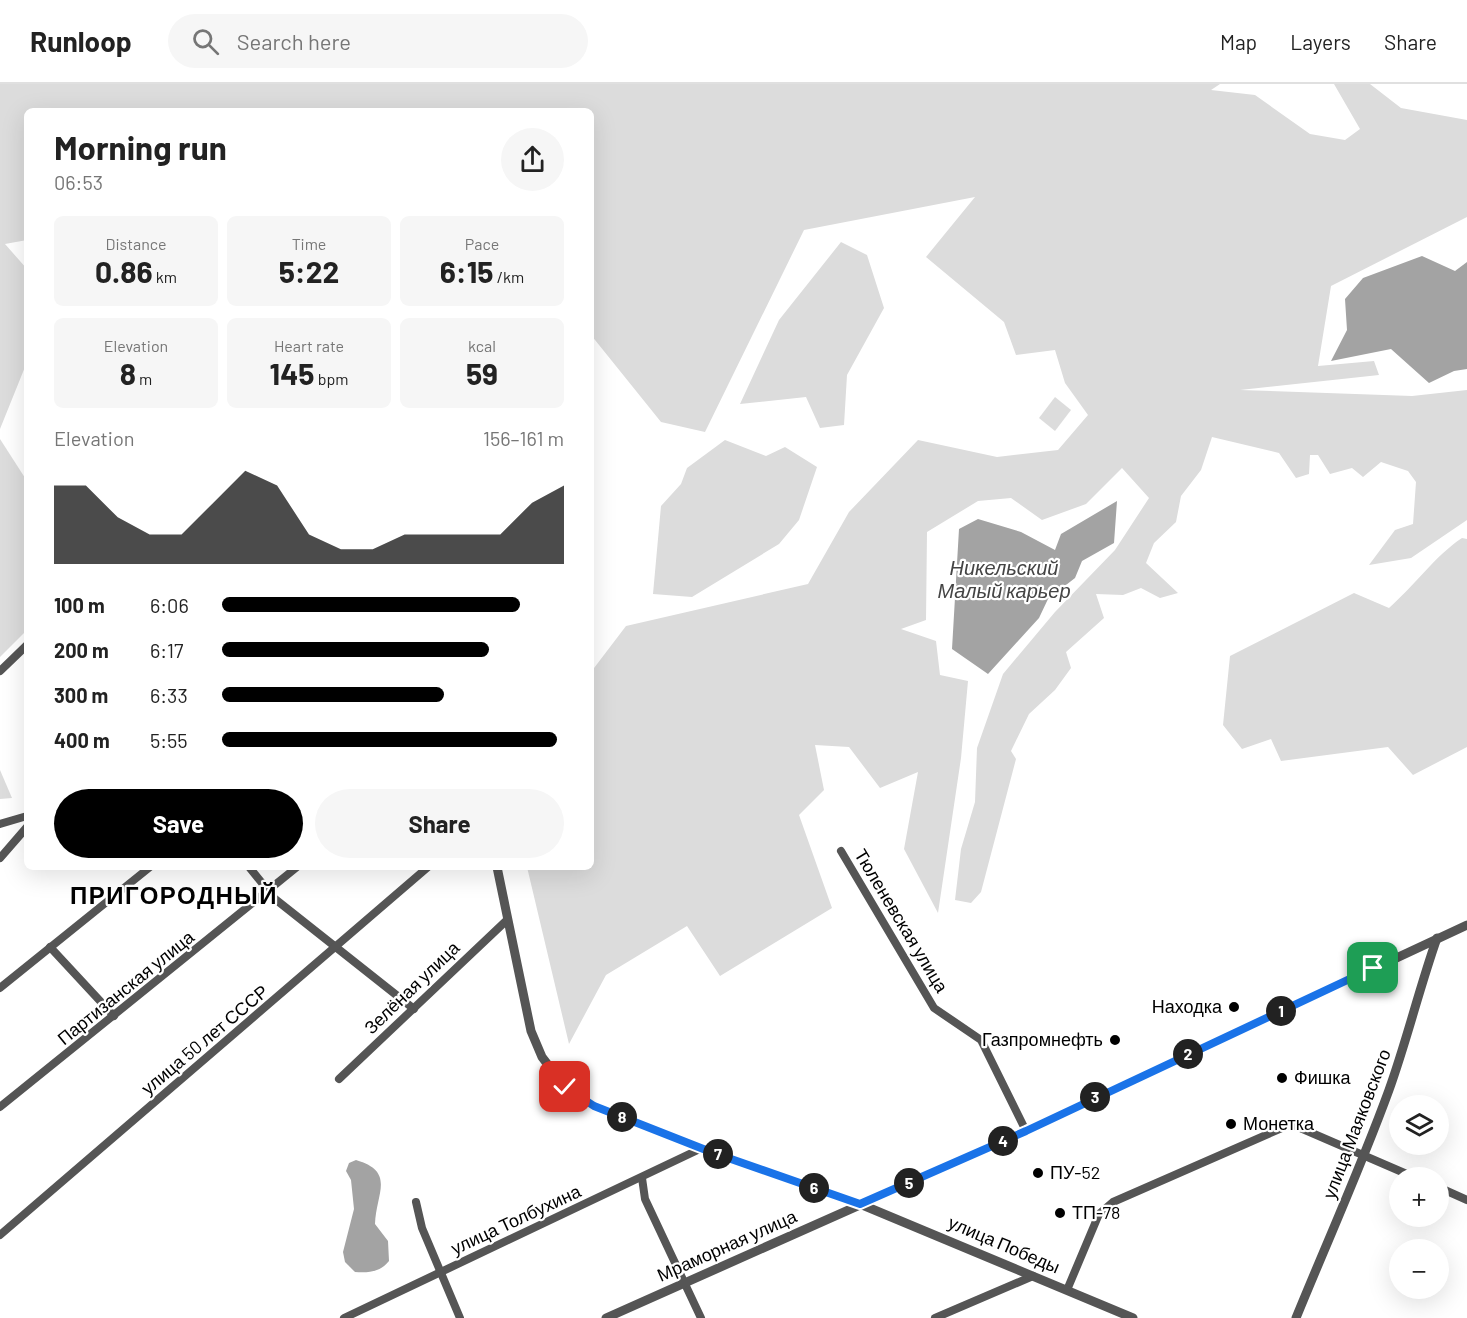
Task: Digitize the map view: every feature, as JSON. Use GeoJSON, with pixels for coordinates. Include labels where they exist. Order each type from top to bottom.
{"type":"FeatureCollection","features":[{"type":"Feature","properties":{"kind":"street"},"geometry":{"type":"LineString","coordinates":[[0,671],[24,648]]}},
{"type":"Feature","properties":{"kind":"street"},"geometry":{"type":"LineString","coordinates":[[0,824],[24,817]]}},
{"type":"Feature","properties":{"kind":"street"},"geometry":{"type":"LineString","coordinates":[[0,858],[24,830]]}},
{"type":"Feature","properties":{"kind":"street","name":"Тюленевская улица"},"geometry":{"type":"LineString","coordinates":[[841,851],[934,1008],[981,1040],[1026,1131]]}},
{"type":"Feature","properties":{"kind":"street"},"geometry":{"type":"LineString","coordinates":[[0,987],[146,870]]}},
{"type":"Feature","properties":{"kind":"street"},"geometry":{"type":"LineString","coordinates":[[251,870],[267,892],[414,1009]]}},
{"type":"Feature","properties":{"kind":"street","name":"Партизанская улица"},"geometry":{"type":"LineString","coordinates":[[0,1107],[293,870]]}},
{"type":"Feature","properties":{"kind":"street","name":"улица 50 лет СССР"},"geometry":{"type":"LineString","coordinates":[[0,1235],[425,870]]}},
{"type":"Feature","properties":{"kind":"street","name":"улица Победы"},"geometry":{"type":"LineString","coordinates":[[498,870],[531,1031],[546,1065],[565,1087],[594,1106],[702,1148],[860,1204],[1133,1318]]}},
{"type":"Feature","properties":{"kind":"street","name":"Зелёная улица"},"geometry":{"type":"LineString","coordinates":[[339,1079],[507,920]]}},
{"type":"Feature","properties":{"kind":"street","name":"Мраморная улица"},"geometry":{"type":"LineString","coordinates":[[606,1318],[1026,1131],[1467,926]]}},
{"type":"Feature","properties":{"kind":"street","name":"улица Маяковского"},"geometry":{"type":"LineString","coordinates":[[1296,1318],[1364,1154],[1410,1032],[1421,982],[1437,938]]}},
{"type":"Feature","properties":{"kind":"street"},"geometry":{"type":"LineString","coordinates":[[50,947],[114,1016]]}},
{"type":"Feature","properties":{"kind":"street"},"geometry":{"type":"LineString","coordinates":[[1067,1290],[1099,1214],[1113,1202],[1292,1124],[1392,1167]]}},
{"type":"Feature","properties":{"kind":"street","name":"улица Толбухина"},"geometry":{"type":"LineString","coordinates":[[344,1318],[702,1148]]}},
{"type":"Feature","properties":{"kind":"street"},"geometry":{"type":"LineString","coordinates":[[642,1178],[645,1199],[700,1318]]}},
{"type":"Feature","properties":{"kind":"street"},"geometry":{"type":"LineString","coordinates":[[1449,1192],[1467,1200]]}},
{"type":"Feature","properties":{"kind":"street"},"geometry":{"type":"LineString","coordinates":[[416,1202],[422,1228],[442,1270],[444,1282],[460,1318]]}},
{"type":"Feature","properties":{"kind":"street"},"geometry":{"type":"LineString","coordinates":[[935,1318],[1033,1276]]}},
{"type":"Feature","properties":{"kind":"shaded area"},"geometry":{"type":"Polygon","coordinates":[[[0,84],[1220,84],[1211,90],[1255,95],[1310,134],[1345,140],[1360,129],[1334,84],[1370,84],[1401,108],[1467,120],[1467,217],[1331,286],[1318,366],[1374,361],[1379,375],[1240,390],[1412,396],[1467,390],[1467,520],[1411,558],[1369,565],[1395,530],[1413,524],[1416,482],[1408,471],[1381,462],[1363,477],[1352,468],[1330,474],[1318,455],[1310,455],[1309,474],[1296,478],[1279,453],[1212,437],[1201,470],[1181,496],[1176,522],[1154,543],[1146,563],[1178,593],[1160,598],[1141,588],[1123,595],[1096,594],[1104,618],[1066,652],[1071,668],[1055,690],[1029,714],[1011,751],[1016,759],[981,892],[971,903],[955,900],[961,849],[975,802],[977,748],[1003,674],[1055,612],[1115,550],[1149,498],[1122,468],[1086,504],[1042,520],[1011,498],[978,501],[927,532],[926,620],[901,629],[936,641],[940,675],[968,681],[961,758],[938,913],[904,849],[918,772],[880,788],[849,747],[815,745],[824,790],[799,815],[832,908],[720,976],[687,926],[606,975],[569,1044],[528,870],[594,870],[594,668],[626,626],[808,584],[849,512],[918,440],[997,457],[1058,450],[1088,415],[1065,383],[1055,350],[1016,355],[1004,322],[926,257],[975,197],[804,230],[705,432],[661,422],[594,339],[594,108],[24,108],[24,241],[5,244],[24,266],[24,369],[0,429],[0,84]]]}},
{"type":"Feature","properties":{"kind":"shaded area"},"geometry":{"type":"Polygon","coordinates":[[[841,242],[867,255],[884,308],[847,375],[844,425],[820,428],[806,397],[740,404],[779,320],[841,242]]]}},
{"type":"Feature","properties":{"kind":"shaded area"},"geometry":{"type":"Polygon","coordinates":[[[1055,397],[1071,410],[1055,431],[1039,418],[1055,397]]]}},
{"type":"Feature","properties":{"kind":"shaded area"},"geometry":{"type":"Polygon","coordinates":[[[0,439],[24,476],[24,633],[0,657],[0,439]]]}},
{"type":"Feature","properties":{"kind":"shaded area"},"geometry":{"type":"Polygon","coordinates":[[[725,440],[766,456],[785,447],[817,467],[799,520],[779,544],[692,597],[653,594],[661,506],[681,484],[687,468],[725,440]]]}},
{"type":"Feature","properties":{"kind":"shaded area"},"geometry":{"type":"Polygon","coordinates":[[[1462,538],[1467,539],[1467,747],[1413,775],[1388,747],[1281,761],[1271,739],[1242,749],[1223,725],[1230,656],[1354,593],[1389,608],[1443,553],[1462,538]]]}},
{"type":"Feature","properties":{"kind":"shaded area"},"geometry":{"type":"Polygon","coordinates":[[[0,770],[12,798],[0,799],[0,770]]]}},
{"type":"Feature","properties":{"kind":"water"},"geometry":{"type":"Polygon","coordinates":[[[1422,256],[1455,271],[1467,262],[1467,369],[1454,371],[1429,383],[1391,349],[1331,361],[1347,330],[1345,299],[1363,278],[1422,256]]]}},
{"type":"Feature","properties":{"kind":"water","name":"Никельский Малый карьер"},"geometry":{"type":"Polygon","coordinates":[[[1117,501],[1114,543],[1082,561],[1075,578],[1048,599],[1039,618],[988,674],[952,649],[959,529],[978,519],[1021,532],[1055,550],[1061,534],[1117,501]]]}},
{"type":"Feature","properties":{"kind":"water"},"geometry":{"type":"Polygon","coordinates":[[[356,1160],[368,1165],[380,1177],[381,1185],[375,1224],[388,1241],[389,1261],[382,1268],[370,1272],[355,1272],[345,1262],[343,1252],[354,1209],[351,1180],[346,1171],[349,1163],[356,1160]]]}},
{"type":"Feature","properties":{"kind":"place","name":"Находка"},"geometry":{"type":"Point","coordinates":[1234,1007]}},
{"type":"Feature","properties":{"kind":"place","name":"Газпромнефть"},"geometry":{"type":"Point","coordinates":[1115,1040]}},
{"type":"Feature","properties":{"kind":"place","name":"Фишка"},"geometry":{"type":"Point","coordinates":[1282,1078]}},
{"type":"Feature","properties":{"kind":"place","name":"Монетка"},"geometry":{"type":"Point","coordinates":[1231,1124]}},
{"type":"Feature","properties":{"kind":"place","name":"ПУ-52"},"geometry":{"type":"Point","coordinates":[1038,1173]}},
{"type":"Feature","properties":{"kind":"place","name":"ТП-78"},"geometry":{"type":"Point","coordinates":[1060,1213]}},
{"type":"Feature","properties":{"kind":"district","name":"ПРИГОРОДНЫЙ"},"geometry":{"type":"Point","coordinates":[174,896]}},
{"type":"Feature","properties":{"kind":"route"},"geometry":{"type":"LineString","coordinates":[[565,1087],[594,1106],[711,1152],[860,1204],[1026,1131],[1102,1093],[1373,968]]}}]}
